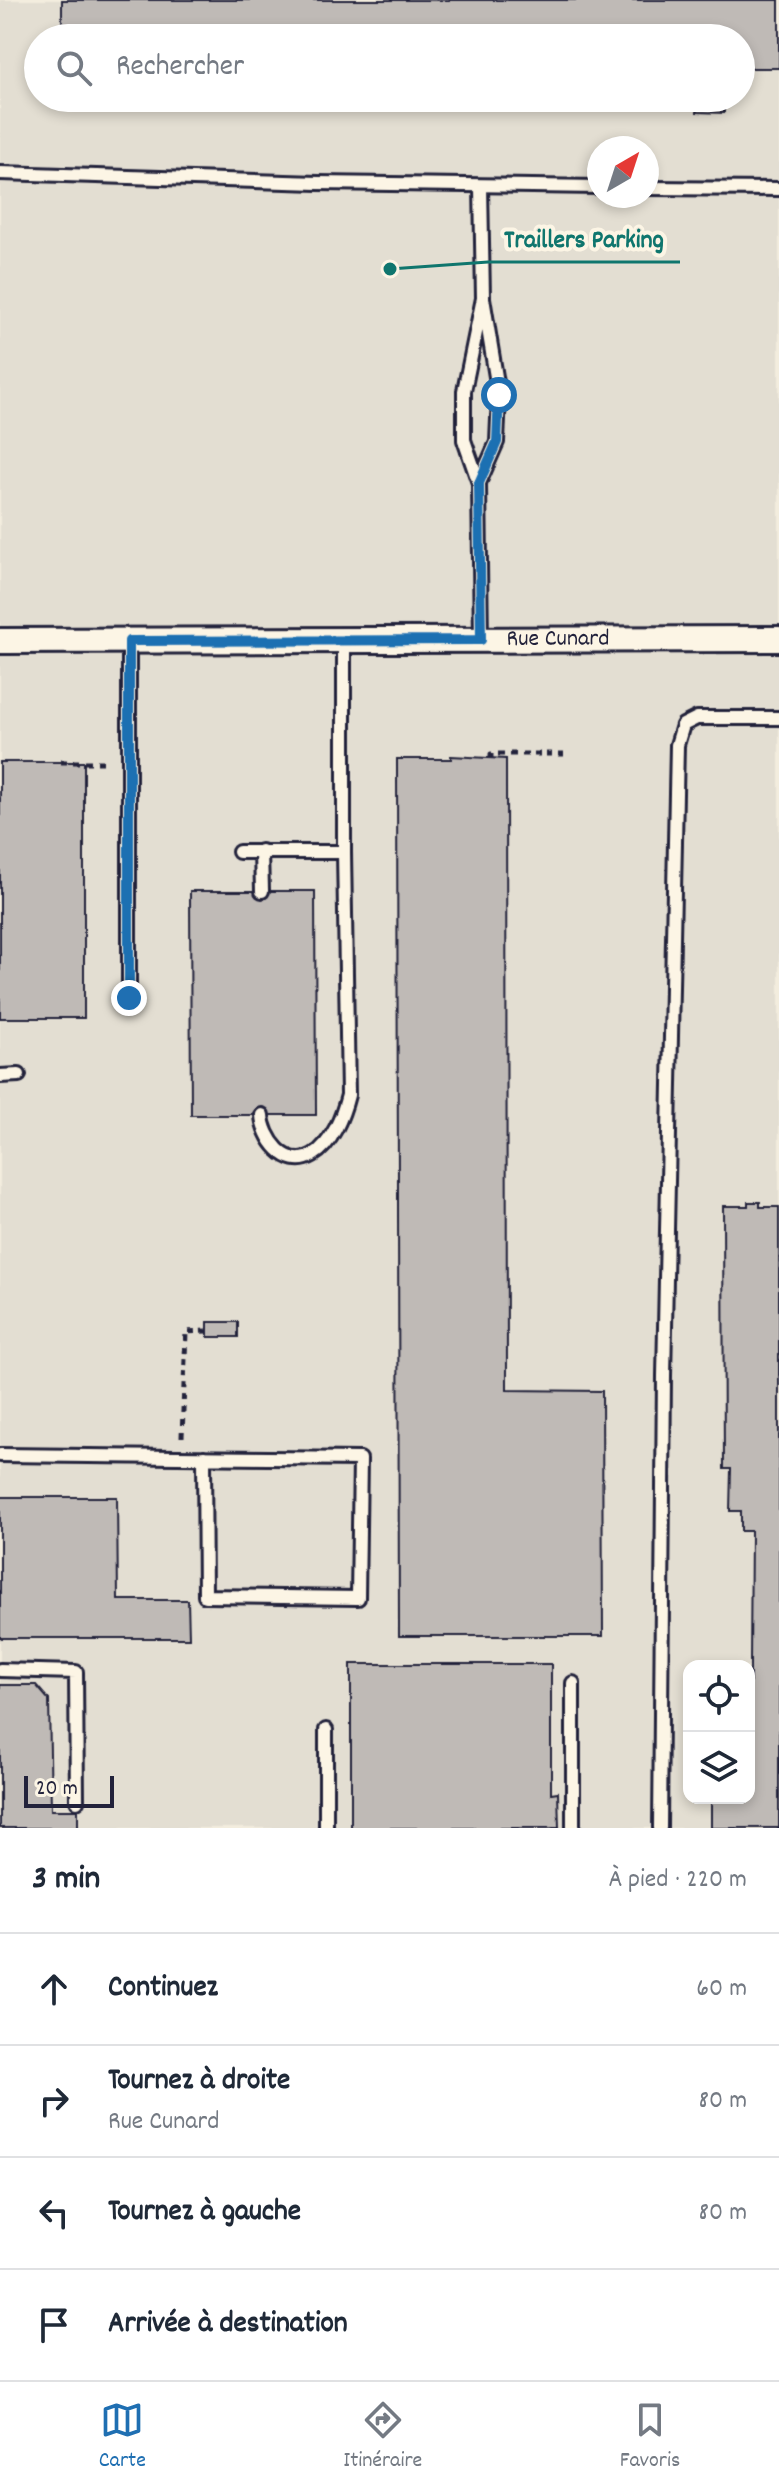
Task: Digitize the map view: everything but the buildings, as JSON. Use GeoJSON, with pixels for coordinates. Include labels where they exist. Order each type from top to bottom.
{"type":"FeatureCollection","features":[{"type":"Feature","properties":{"kind":"street","name":"Rue Cunard"},"geometry":{"type":"LineString","coordinates":[[0,641],[779,639]]}},
{"type":"Feature","properties":{"kind":"lane"},"geometry":{"type":"LineString","coordinates":[[0,173],[587,187]]}},
{"type":"Feature","properties":{"kind":"lane"},"geometry":{"type":"LineString","coordinates":[[479,483],[497,442],[499,395],[483,298],[481,186]]}},
{"type":"Feature","properties":{"kind":"lane"},"geometry":{"type":"LineString","coordinates":[[659,188],[779,189]]}},
{"type":"Feature","properties":{"kind":"lane"},"geometry":{"type":"LineString","coordinates":[[481,640],[479,483],[464,440],[464,391],[483,298]]}},
{"type":"Feature","properties":{"kind":"lane"},"geometry":{"type":"LineString","coordinates":[[262,1115],[265,1135],[272,1144],[291,1157],[302,1159],[322,1148],[345,1107],[348,1095],[344,640]]}},
{"type":"Feature","properties":{"kind":"lane"},"geometry":{"type":"LineString","coordinates":[[129,641],[129,998]]}},
{"type":"Feature","properties":{"kind":"lane"},"geometry":{"type":"LineString","coordinates":[[660,1828],[664,1376],[677,745],[683,725],[697,718],[779,718]]}},
{"type":"Feature","properties":{"kind":"lane"},"geometry":{"type":"LineString","coordinates":[[261,851],[262,891]]}},
{"type":"Feature","properties":{"kind":"lane"},"geometry":{"type":"LineString","coordinates":[[239,852],[344,852]]}},
{"type":"Feature","properties":{"kind":"lane"},"geometry":{"type":"LineString","coordinates":[[0,1076],[19,1075]]}},
{"type":"Feature","properties":{"kind":"lane"},"geometry":{"type":"LineString","coordinates":[[0,1455],[204,1457],[360,1459],[358,1598],[205,1596],[204,1457]]}},
{"type":"Feature","properties":{"kind":"lane"},"geometry":{"type":"LineString","coordinates":[[0,1670],[76,1672],[77,1801]]}},
{"type":"Feature","properties":{"kind":"lane"},"geometry":{"type":"LineString","coordinates":[[573,1683],[573,1828]]}},
{"type":"Feature","properties":{"kind":"lane"},"geometry":{"type":"LineString","coordinates":[[326,1730],[326,1828]]}},
{"type":"Feature","properties":{"kind":"path"},"geometry":{"type":"LineString","coordinates":[[491,759],[491,754],[506,753],[568,754]]}},
{"type":"Feature","properties":{"kind":"path"},"geometry":{"type":"LineString","coordinates":[[61,762],[84,762]]}},
{"type":"Feature","properties":{"kind":"path"},"geometry":{"type":"LineString","coordinates":[[181,1457],[186,1332],[208,1331]]}},
{"type":"Feature","properties":{"kind":"shaded area"},"geometry":{"type":"Polygon","coordinates":[[[0,0],[779,0],[779,1828],[0,1828],[0,0]]]}},
{"type":"Feature","properties":{"kind":"place","name":"Traillers Parking"},"geometry":{"type":"Point","coordinates":[390,269]}},
{"type":"Feature","properties":{"kind":"route"},"geometry":{"type":"LineString","coordinates":[[129,998],[129,641],[481,640],[479,483],[497,442],[499,395]]}}]}
